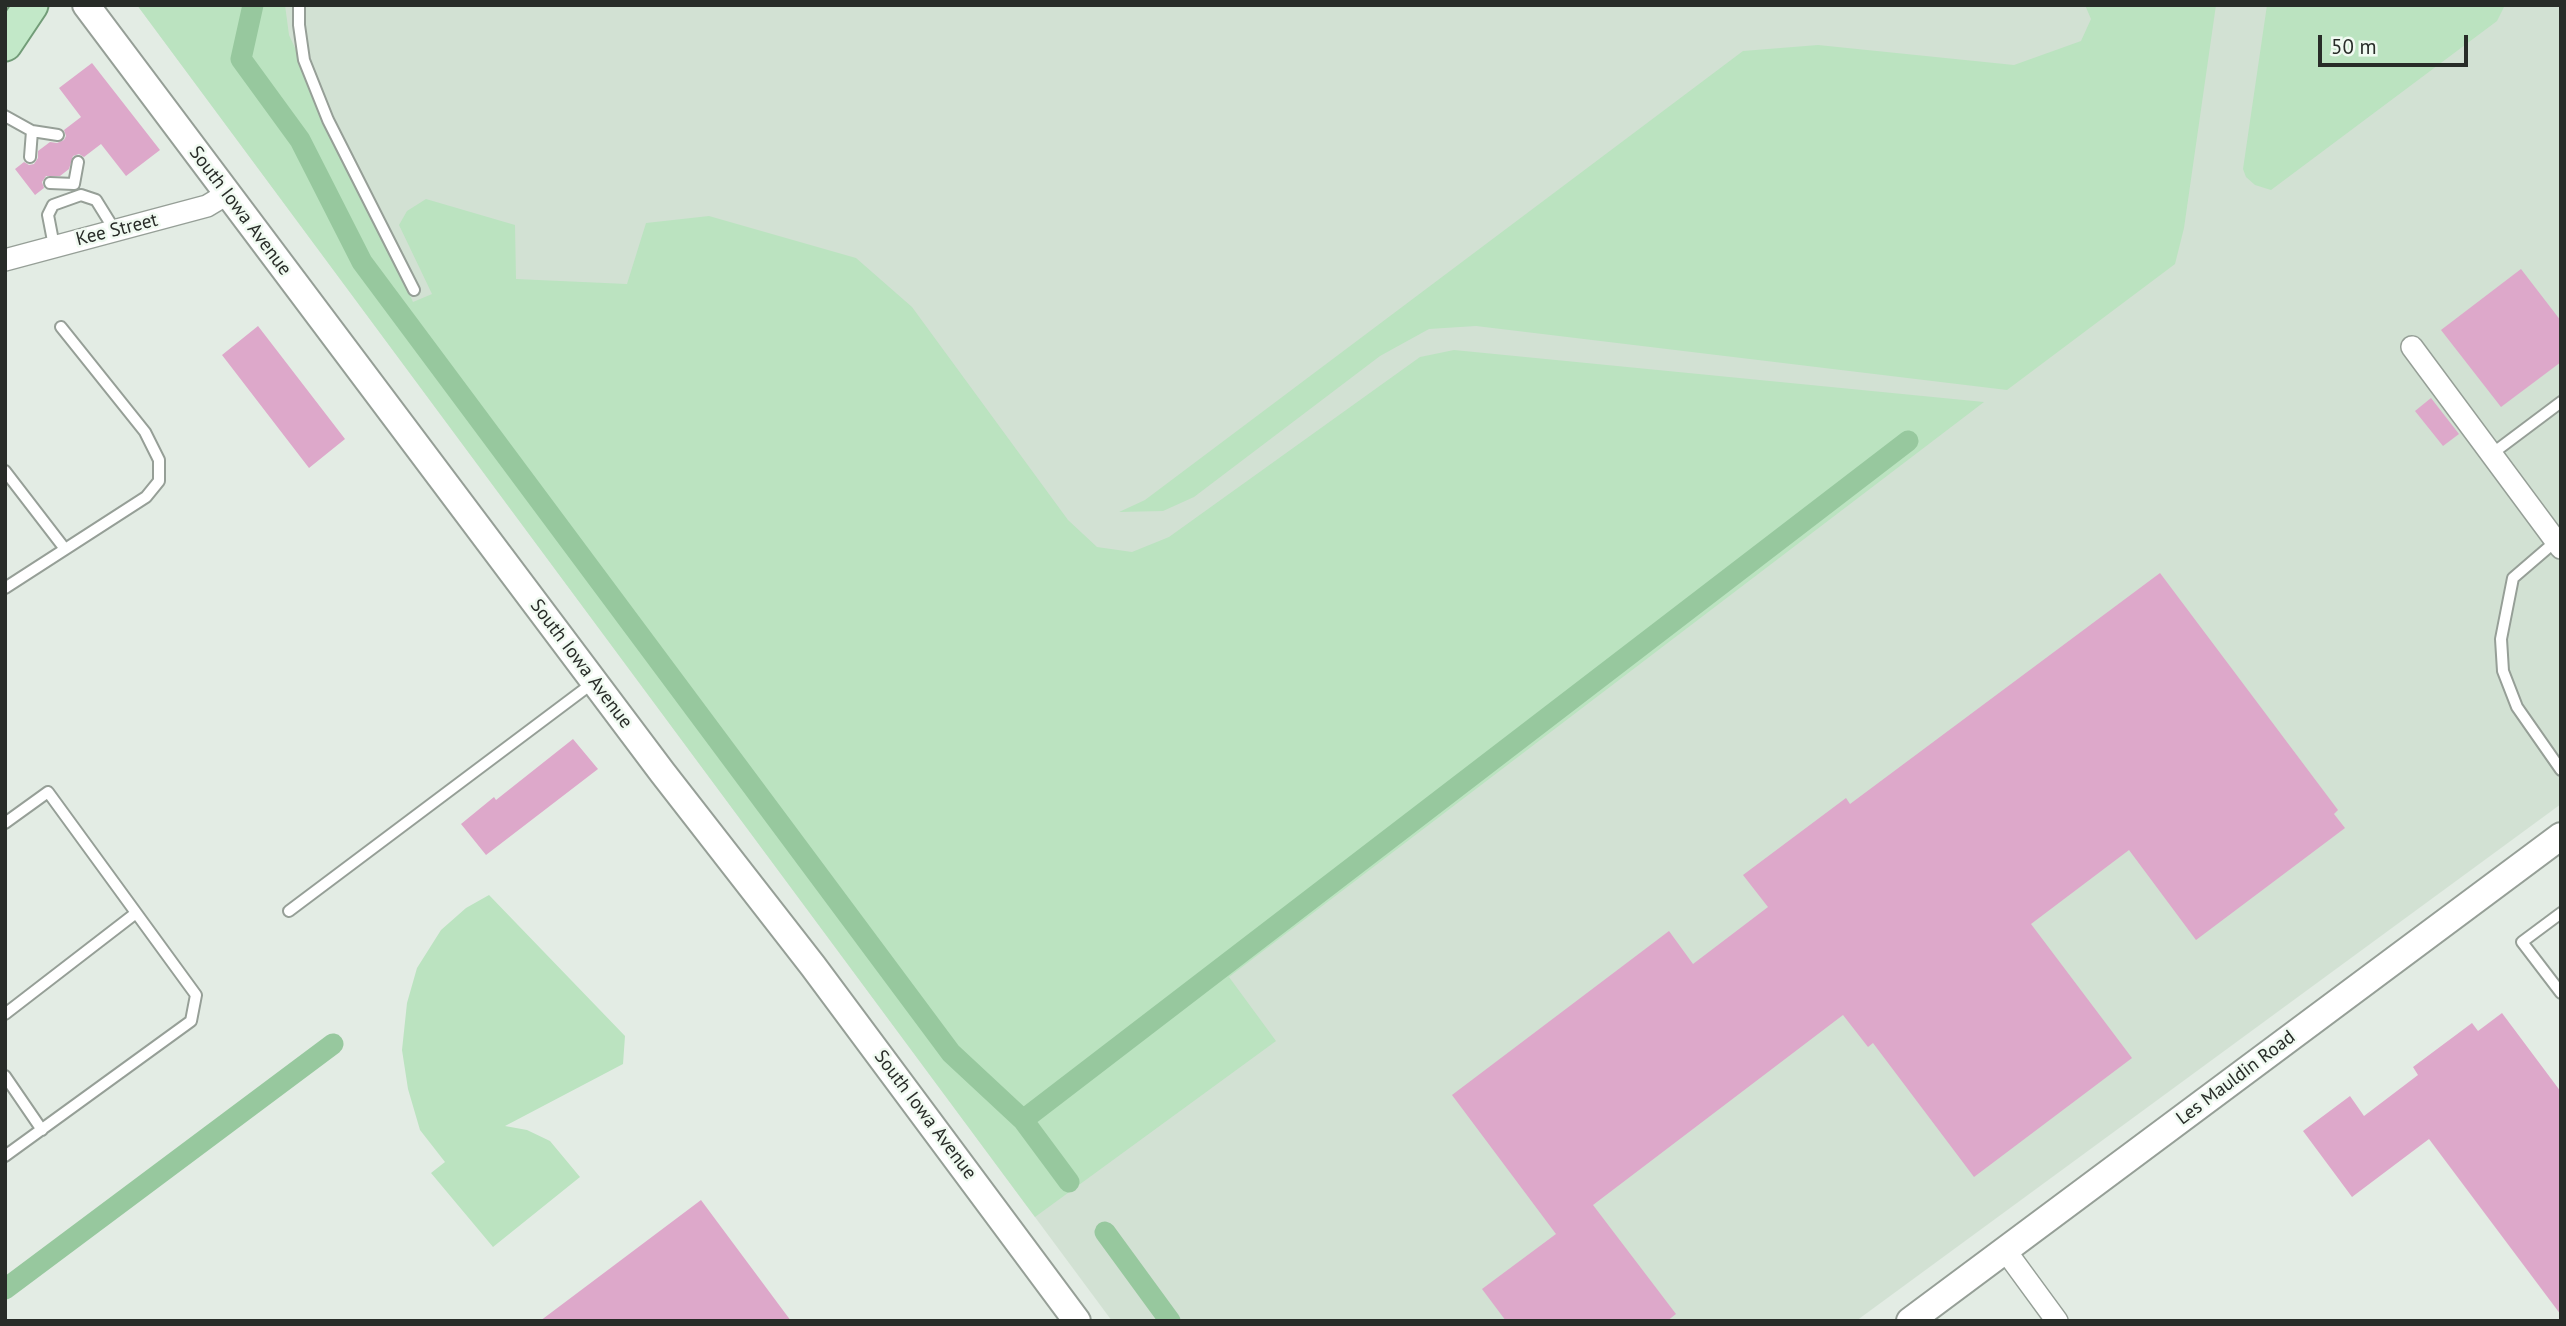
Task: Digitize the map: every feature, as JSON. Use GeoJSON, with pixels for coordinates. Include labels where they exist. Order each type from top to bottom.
{"type":"FeatureCollection","features":[{"type":"Feature","properties":{"kind":"main road"},"geometry":{"type":"LineString","coordinates":[[5,44],[31,5]]}},
{"type":"Feature","properties":{"kind":"street","name":"South Iowa Avenue"},"geometry":{"type":"LineString","coordinates":[[86,5],[594,682],[822,977],[1077,1321]]}},
{"type":"Feature","properties":{"kind":"street","name":"Kee Street"},"geometry":{"type":"LineString","coordinates":[[5,260],[207,206],[226,194]]}},
{"type":"Feature","properties":{"kind":"street"},"geometry":{"type":"LineString","coordinates":[[2412,347],[2493,453],[2558,545]]}},
{"type":"Feature","properties":{"kind":"street","name":"Les Mauldin Road"},"geometry":{"type":"LineString","coordinates":[[1910,1321],[2561,836]]}},
{"type":"Feature","properties":{"kind":"street"},"geometry":{"type":"LineString","coordinates":[[2005,1250],[2057,1321]]}},
{"type":"Feature","properties":{"kind":"lane"},"geometry":{"type":"LineString","coordinates":[[299,5],[304,60],[328,120],[414,290]]}},
{"type":"Feature","properties":{"kind":"lane"},"geometry":{"type":"LineString","coordinates":[[5,116],[32,131],[58,135]]}},
{"type":"Feature","properties":{"kind":"lane"},"geometry":{"type":"LineString","coordinates":[[30,157],[32,131]]}},
{"type":"Feature","properties":{"kind":"lane"},"geometry":{"type":"LineString","coordinates":[[78,162],[74,184],[81,195]]}},
{"type":"Feature","properties":{"kind":"lane"},"geometry":{"type":"LineString","coordinates":[[50,183],[74,184]]}},
{"type":"Feature","properties":{"kind":"lane"},"geometry":{"type":"LineString","coordinates":[[54,246],[48,215],[54,205],[81,195],[96,200],[114,229]]}},
{"type":"Feature","properties":{"kind":"lane"},"geometry":{"type":"LineString","coordinates":[[5,588],[146,497],[159,481],[159,460],[145,432],[61,327]]}},
{"type":"Feature","properties":{"kind":"lane"},"geometry":{"type":"LineString","coordinates":[[2493,453],[2561,402]]}},
{"type":"Feature","properties":{"kind":"lane"},"geometry":{"type":"LineString","coordinates":[[5,471],[65,549]]}},
{"type":"Feature","properties":{"kind":"lane"},"geometry":{"type":"LineString","coordinates":[[2558,545],[2514,578],[2501,639],[2502,671],[2517,707],[2561,770]]}},
{"type":"Feature","properties":{"kind":"lane"},"geometry":{"type":"LineString","coordinates":[[289,911],[594,682]]}},
{"type":"Feature","properties":{"kind":"lane"},"geometry":{"type":"LineString","coordinates":[[5,823],[48,792],[195,995],[191,1021],[5,1156]]}},
{"type":"Feature","properties":{"kind":"lane"},"geometry":{"type":"LineString","coordinates":[[2561,913],[2522,942],[2561,993]]}},
{"type":"Feature","properties":{"kind":"lane"},"geometry":{"type":"LineString","coordinates":[[5,1014],[136,914]]}},
{"type":"Feature","properties":{"kind":"lane"},"geometry":{"type":"LineString","coordinates":[[5,1076],[42,1129]]}},
{"type":"Feature","properties":{"kind":"shaded area"},"geometry":{"type":"Polygon","coordinates":[[[137,5],[2561,5],[2561,804],[1856,1321],[1112,1321],[137,5]]]}},
{"type":"Feature","properties":{"kind":"green space"},"geometry":{"type":"Polygon","coordinates":[[[137,5],[285,5],[289,35],[413,302],[432,294],[399,225],[407,211],[426,199],[515,225],[516,279],[627,284],[646,223],[709,216],[856,258],[912,307],[1068,520],[1097,547],[1132,552],[1169,537],[1420,357],[1454,350],[1984,402],[1229,977],[1276,1041],[1035,1217],[137,5]]]}},
{"type":"Feature","properties":{"kind":"green space"},"geometry":{"type":"Polygon","coordinates":[[[2085,5],[2216,5],[2184,228],[2175,264],[2007,390],[1476,326],[1429,329],[1380,356],[1194,497],[1163,511],[1119,512],[1145,500],[1743,51],[1818,45],[2014,65],[2081,41],[2091,19],[2085,5]]]}},
{"type":"Feature","properties":{"kind":"green space"},"geometry":{"type":"Polygon","coordinates":[[[2267,5],[2505,5],[2497,21],[2271,190],[2255,185],[2246,177],[2243,169],[2267,5]]]}},
{"type":"Feature","properties":{"kind":"green space"},"geometry":{"type":"Polygon","coordinates":[[[489,895],[625,1036],[623,1064],[505,1126],[527,1130],[550,1141],[580,1177],[493,1247],[431,1173],[445,1162],[420,1130],[408,1089],[402,1050],[407,1003],[417,968],[441,930],[466,908],[489,895]]]}},
{"type":"Feature","properties":{"kind":"building"},"geometry":{"type":"Polygon","coordinates":[[[92,63],[160,150],[126,176],[101,144],[84,157],[79,154],[73,156],[69,169],[60,176],[46,176],[42,182],[44,188],[35,195],[15,169],[24,162],[34,164],[38,151],[50,142],[64,140],[64,130],[81,117],[59,88],[92,63]]]}},
{"type":"Feature","properties":{"kind":"building"},"geometry":{"type":"Polygon","coordinates":[[[2521,269],[2561,321],[2561,362],[2501,407],[2441,330],[2521,269]]]}},
{"type":"Feature","properties":{"kind":"building"},"geometry":{"type":"Polygon","coordinates":[[[258,326],[345,439],[309,468],[222,355],[258,326]]]}},
{"type":"Feature","properties":{"kind":"building"},"geometry":{"type":"Polygon","coordinates":[[[2431,398],[2459,434],[2443,446],[2415,411],[2431,398]]]}},
{"type":"Feature","properties":{"kind":"building"},"geometry":{"type":"Polygon","coordinates":[[[2160,573],[2338,810],[2334,814],[2345,828],[2196,940],[2129,850],[2031,924],[2132,1058],[1974,1177],[1873,1043],[1868,1047],[1843,1015],[1593,1205],[1676,1314],[1667,1321],[1506,1321],[1482,1289],[1556,1234],[1452,1095],[1669,931],[1693,964],[1768,907],[1743,875],[1846,798],[1850,804],[2160,573]]]}},
{"type":"Feature","properties":{"kind":"building"},"geometry":{"type":"Polygon","coordinates":[[[573,739],[598,769],[486,855],[461,824],[573,739]]]}},
{"type":"Feature","properties":{"kind":"building"},"geometry":{"type":"Polygon","coordinates":[[[2502,1013],[2561,1092],[2561,1315],[2429,1139],[2352,1197],[2303,1131],[2350,1096],[2364,1116],[2418,1075],[2413,1067],[2472,1023],[2478,1031],[2502,1013]]]}},
{"type":"Feature","properties":{"kind":"building"},"geometry":{"type":"Polygon","coordinates":[[[701,1200],[791,1321],[540,1321],[701,1200]]]}},
{"type":"Feature","properties":{"kind":"waterway"},"geometry":{"type":"LineString","coordinates":[[253,5],[241,59],[300,140],[362,262],[951,1053],[1023,1120],[1069,1182]]}},
{"type":"Feature","properties":{"kind":"waterway"},"geometry":{"type":"LineString","coordinates":[[1023,1120],[1908,441]]}},
{"type":"Feature","properties":{"kind":"waterway"},"geometry":{"type":"LineString","coordinates":[[5,1289],[333,1044]]}},
{"type":"Feature","properties":{"kind":"waterway"},"geometry":{"type":"LineString","coordinates":[[1105,1232],[1170,1321]]}}]}
